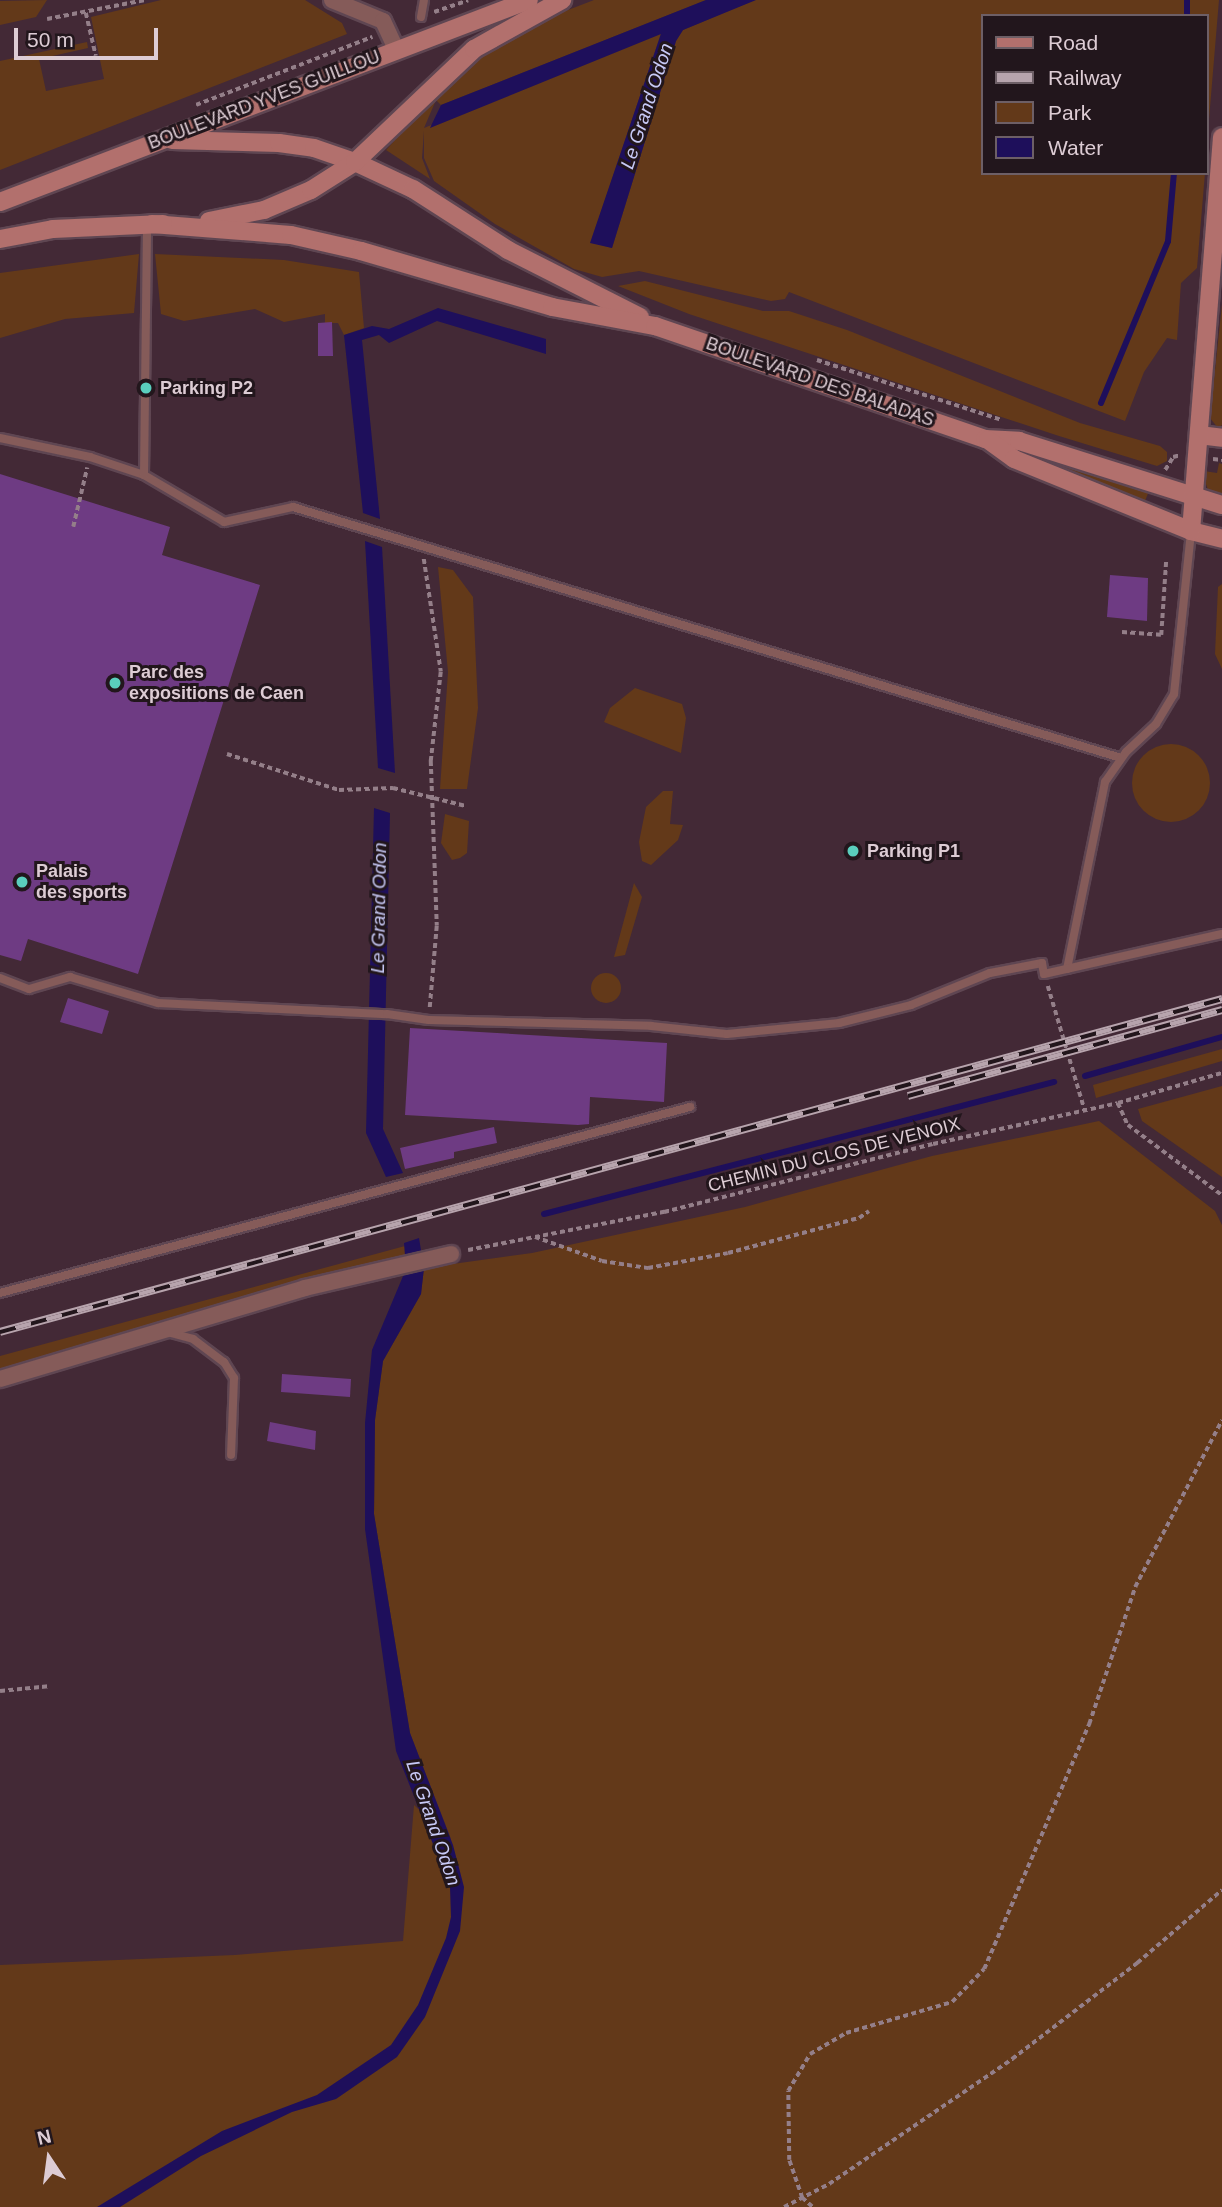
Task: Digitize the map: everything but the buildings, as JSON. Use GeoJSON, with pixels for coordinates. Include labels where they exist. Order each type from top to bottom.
{"type":"FeatureCollection","features":[{"type":"Feature","properties":{"kind":"main road","name":"BOULEVARD YVES GUILLOU"},"geometry":{"type":"LineString","coordinates":[[0,202],[529,0]]}},
{"type":"Feature","properties":{"kind":"main road"},"geometry":{"type":"LineString","coordinates":[[0,239],[53,229],[212,221],[264,210],[312,190],[355,162],[474,49],[562,0]]}},
{"type":"Feature","properties":{"kind":"main road"},"geometry":{"type":"LineString","coordinates":[[1191,531],[1222,137]]}},
{"type":"Feature","properties":{"kind":"main road"},"geometry":{"type":"LineString","coordinates":[[160,140],[279,142],[314,148],[355,162],[413,189],[508,250],[655,326]]}},
{"type":"Feature","properties":{"kind":"main road"},"geometry":{"type":"LineString","coordinates":[[1219,180],[1222,198]]}},
{"type":"Feature","properties":{"kind":"main road"},"geometry":{"type":"LineString","coordinates":[[150,224],[291,235],[361,251],[552,307],[655,326]]}},
{"type":"Feature","properties":{"kind":"main road","name":"BOULEVARD DES BALADAS"},"geometry":{"type":"LineString","coordinates":[[655,326],[985,439],[1019,441],[1222,505]]}},
{"type":"Feature","properties":{"kind":"main road"},"geometry":{"type":"LineString","coordinates":[[1199,435],[1222,438]]}},
{"type":"Feature","properties":{"kind":"main road","name":"BOULEVARD DES BALADAS"},"geometry":{"type":"LineString","coordinates":[[985,439],[1014,459],[1191,531],[1222,539]]}},
{"type":"Feature","properties":{"kind":"main road"},"geometry":{"type":"LineString","coordinates":[[1191,531],[1204,522],[1222,527]]}},
{"type":"Feature","properties":{"kind":"street"},"geometry":{"type":"LineString","coordinates":[[332,0],[383,21],[396,49]]}},
{"type":"Feature","properties":{"kind":"street"},"geometry":{"type":"LineString","coordinates":[[0,1379],[401,1264],[451,1254]]}},
{"type":"Feature","properties":{"kind":"lane"},"geometry":{"type":"LineString","coordinates":[[421,17],[424,0]]}},
{"type":"Feature","properties":{"kind":"lane"},"geometry":{"type":"LineString","coordinates":[[144,475],[147,254],[150,224]]}},
{"type":"Feature","properties":{"kind":"lane"},"geometry":{"type":"LineString","coordinates":[[0,438],[90,457],[144,475],[225,522],[293,507],[1121,758]]}},
{"type":"Feature","properties":{"kind":"lane"},"geometry":{"type":"LineString","coordinates":[[1067,969],[1105,782],[1121,758],[1156,723],[1174,694],[1191,531]]}},
{"type":"Feature","properties":{"kind":"lane"},"geometry":{"type":"LineString","coordinates":[[0,978],[29,989],[70,976],[158,1003],[387,1014],[429,1020],[652,1026],[727,1034],[839,1023],[911,1005],[990,972],[1042,963],[1044,974],[1222,934]]}},
{"type":"Feature","properties":{"kind":"lane"},"geometry":{"type":"LineString","coordinates":[[0,1293],[690,1107]]}},
{"type":"Feature","properties":{"kind":"lane"},"geometry":{"type":"LineString","coordinates":[[163,1331],[193,1339],[224,1362],[234,1378],[232,1455]]}},
{"type":"Feature","properties":{"kind":"path"},"geometry":{"type":"LineString","coordinates":[[47,19],[145,0]]}},
{"type":"Feature","properties":{"kind":"path"},"geometry":{"type":"LineString","coordinates":[[86,13],[96,56]]}},
{"type":"Feature","properties":{"kind":"path"},"geometry":{"type":"LineString","coordinates":[[241,88],[377,35]]}},
{"type":"Feature","properties":{"kind":"path"},"geometry":{"type":"LineString","coordinates":[[807,357],[1015,425]]}},
{"type":"Feature","properties":{"kind":"path"},"geometry":{"type":"LineString","coordinates":[[1162,472],[1173,457],[1184,454]]}},
{"type":"Feature","properties":{"kind":"path"},"geometry":{"type":"LineString","coordinates":[[73,527],[90,457]]}},
{"type":"Feature","properties":{"kind":"path"},"geometry":{"type":"LineString","coordinates":[[422,547],[441,672],[431,797],[437,926],[429,1020]]}},
{"type":"Feature","properties":{"kind":"path"},"geometry":{"type":"LineString","coordinates":[[1122,632],[1161,635],[1166,560]]}},
{"type":"Feature","properties":{"kind":"path"},"geometry":{"type":"LineString","coordinates":[[227,754],[339,790],[393,788],[466,806]]}},
{"type":"Feature","properties":{"kind":"path"},"geometry":{"type":"LineString","coordinates":[[1044,974],[1085,1111]]}},
{"type":"Feature","properties":{"kind":"path","name":"CHEMIN DU CLOS DE VENOIX"},"geometry":{"type":"LineString","coordinates":[[451,1254],[664,1212],[1118,1103],[1222,1073]]}},
{"type":"Feature","properties":{"kind":"path"},"geometry":{"type":"LineString","coordinates":[[1118,1103],[1128,1125],[1222,1195]]}},
{"type":"Feature","properties":{"kind":"path"},"geometry":{"type":"LineString","coordinates":[[533,1236],[602,1261],[648,1268],[728,1253],[859,1218],[869,1211]]}},
{"type":"Feature","properties":{"kind":"path"},"geometry":{"type":"LineString","coordinates":[[812,2207],[802,2198],[789,2160],[788,2091],[810,2054],[846,2033],[952,2002],[984,1969],[1089,1724],[1135,1587],[1222,1420]]}},
{"type":"Feature","properties":{"kind":"path"},"geometry":{"type":"LineString","coordinates":[[0,1691],[51,1686]]}},
{"type":"Feature","properties":{"kind":"path"},"geometry":{"type":"LineString","coordinates":[[784,2207],[935,2114],[1012,2059],[1137,1963],[1222,1890]]}},
{"type":"Feature","properties":{"kind":"green space"},"geometry":{"type":"Polygon","coordinates":[[[47,0],[36,17],[0,25],[0,1],[47,0]]]}},
{"type":"Feature","properties":{"kind":"green space"},"geometry":{"type":"Polygon","coordinates":[[[161,0],[305,0],[342,23],[347,34],[0,170],[0,61],[87,42],[88,48],[39,59],[46,91],[104,79],[91,17],[161,0]]]}},
{"type":"Feature","properties":{"kind":"green space"},"geometry":{"type":"Polygon","coordinates":[[[594,0],[706,0],[441,105],[436,100],[424,128],[661,33],[591,242],[612,248],[676,41],[683,30],[730,10],[755,0],[1219,0],[1208,131],[1208,14],[981,14],[981,175],[1205,175],[1197,268],[1181,283],[1177,340],[1167,338],[1144,372],[1125,421],[789,292],[785,299],[771,301],[639,271],[602,277],[574,269],[495,224],[434,181],[424,158],[424,131],[422,158],[430,179],[386,150],[446,84],[437,99],[484,52],[537,22],[594,0]]]}},
{"type":"Feature","properties":{"kind":"green space"},"geometry":{"type":"Polygon","coordinates":[[[139,254],[134,313],[65,319],[0,338],[0,273],[139,254]]]}},
{"type":"Feature","properties":{"kind":"green space"},"geometry":{"type":"Polygon","coordinates":[[[155,254],[284,260],[359,272],[364,328],[344,335],[338,323],[325,323],[325,314],[284,322],[255,309],[184,321],[161,314],[155,254]]]}},
{"type":"Feature","properties":{"kind":"green space"},"geometry":{"type":"Polygon","coordinates":[[[645,281],[763,311],[789,311],[847,330],[1080,423],[1160,446],[1167,452],[1167,461],[1157,466],[1059,436],[689,314],[618,286],[645,281]]]}},
{"type":"Feature","properties":{"kind":"green space"},"geometry":{"type":"Polygon","coordinates":[[[1222,304],[1222,425],[1218,428],[1210,418],[1222,304]]]}},
{"type":"Feature","properties":{"kind":"green space"},"geometry":{"type":"Polygon","coordinates":[[[1064,463],[1149,491],[1145,501],[1062,467],[1064,463]]]}},
{"type":"Feature","properties":{"kind":"green space"},"geometry":{"type":"Polygon","coordinates":[[[1219,463],[1222,464],[1222,496],[1208,490],[1204,471],[1217,473],[1219,463]]]}},
{"type":"Feature","properties":{"kind":"green space"},"geometry":{"type":"Polygon","coordinates":[[[438,567],[453,570],[473,597],[478,708],[467,789],[440,789],[448,672],[438,567]]]}},
{"type":"Feature","properties":{"kind":"green space"},"geometry":{"type":"Polygon","coordinates":[[[1222,584],[1222,669],[1215,654],[1218,587],[1222,584]]]}},
{"type":"Feature","properties":{"kind":"green space"},"geometry":{"type":"Polygon","coordinates":[[[635,688],[682,704],[686,718],[681,753],[604,722],[610,708],[635,688]]]}},
{"type":"Feature","properties":{"kind":"green space"},"geometry":{"type":"Polygon","coordinates":[[[1171,744],[1186,747],[1199,755],[1207,768],[1210,783],[1207,798],[1199,811],[1186,819],[1171,822],[1156,819],[1143,811],[1135,798],[1132,783],[1135,768],[1143,755],[1156,747],[1171,744]]]}},
{"type":"Feature","properties":{"kind":"green space"},"geometry":{"type":"Polygon","coordinates":[[[663,791],[673,791],[670,824],[683,825],[678,840],[651,865],[642,861],[639,842],[646,807],[663,791]]]}},
{"type":"Feature","properties":{"kind":"green space"},"geometry":{"type":"Polygon","coordinates":[[[445,814],[469,821],[467,853],[452,860],[441,843],[445,814]]]}},
{"type":"Feature","properties":{"kind":"green space"},"geometry":{"type":"Polygon","coordinates":[[[634,883],[642,897],[625,955],[614,957],[634,883]]]}},
{"type":"Feature","properties":{"kind":"green space"},"geometry":{"type":"Polygon","coordinates":[[[606,973],[612,974],[620,982],[620,994],[612,1002],[606,1003],[600,1002],[592,994],[591,988],[592,982],[600,974],[606,973]]]}},
{"type":"Feature","properties":{"kind":"green space"},"geometry":{"type":"Polygon","coordinates":[[[1222,1049],[1222,1061],[1096,1098],[1093,1085],[1222,1049]]]}},
{"type":"Feature","properties":{"kind":"green space"},"geometry":{"type":"Polygon","coordinates":[[[1222,1086],[1222,1177],[1142,1121],[1138,1109],[1222,1086]]]}},
{"type":"Feature","properties":{"kind":"green space"},"geometry":{"type":"Polygon","coordinates":[[[1099,1121],[1215,1211],[1222,1225],[1222,2207],[0,2207],[0,1965],[235,1955],[403,1941],[414,1805],[451,1839],[410,1733],[374,1514],[375,1420],[383,1361],[421,1294],[424,1268],[532,1253],[745,1207],[932,1156],[1099,1121]]]}},
{"type":"Feature","properties":{"kind":"green space"},"geometry":{"type":"Polygon","coordinates":[[[405,1246],[408,1257],[172,1319],[0,1373],[0,1356],[405,1246]]]}},
{"type":"Feature","properties":{"kind":"water","name":"Le Grand Odon"},"geometry":{"type":"Polygon","coordinates":[[[706,0],[756,0],[683,30],[676,41],[612,248],[590,243],[661,34],[430,128],[441,105],[706,0]]]}},
{"type":"Feature","properties":{"kind":"water"},"geometry":{"type":"Polygon","coordinates":[[[438,308],[546,339],[546,354],[437,321],[389,343],[379,335],[362,340],[380,519],[363,513],[344,335],[372,326],[389,329],[438,308]]]}},
{"type":"Feature","properties":{"kind":"water"},"geometry":{"type":"Polygon","coordinates":[[[365,541],[382,547],[395,773],[378,768],[365,541]]]}},
{"type":"Feature","properties":{"kind":"water","name":"Le Grand Odon"},"geometry":{"type":"Polygon","coordinates":[[[374,808],[390,813],[383,1129],[403,1173],[386,1177],[366,1133],[374,808]]]}},
{"type":"Feature","properties":{"kind":"water","name":"Le Grand Odon"},"geometry":{"type":"Polygon","coordinates":[[[419,1238],[424,1268],[421,1294],[383,1361],[375,1420],[374,1514],[410,1733],[453,1845],[464,1887],[460,1931],[425,2017],[397,2057],[336,2099],[292,2112],[201,2156],[120,2207],[97,2207],[222,2131],[317,2095],[391,2045],[418,2005],[446,1938],[451,1917],[450,1887],[396,1751],[365,1529],[365,1423],[372,1350],[406,1269],[404,1243],[419,1238]]]}},
{"type":"Feature","properties":{"kind":"waterway"},"geometry":{"type":"LineString","coordinates":[[1187,0],[1187,14]]}},
{"type":"Feature","properties":{"kind":"waterway"},"geometry":{"type":"LineString","coordinates":[[1101,403],[1168,241],[1174,175]]}},
{"type":"Feature","properties":{"kind":"waterway"},"geometry":{"type":"LineString","coordinates":[[1085,1076],[1222,1037]]}},
{"type":"Feature","properties":{"kind":"waterway"},"geometry":{"type":"LineString","coordinates":[[544,1214],[1054,1082]]}},
{"type":"Feature","properties":{"kind":"railway"},"geometry":{"type":"LineString","coordinates":[[0,1332],[1222,999]]}},
{"type":"Feature","properties":{"kind":"railway"},"geometry":{"type":"LineString","coordinates":[[908,1096],[1222,1010]]}},
{"type":"Feature","properties":{"kind":"place","name":"Parking P2"},"geometry":{"type":"Point","coordinates":[146,388]}},
{"type":"Feature","properties":{"kind":"place","name":"Parc des expositions de Caen"},"geometry":{"type":"Point","coordinates":[115,683]}},
{"type":"Feature","properties":{"kind":"place","name":"Parking P1"},"geometry":{"type":"Point","coordinates":[853,851]}},
{"type":"Feature","properties":{"kind":"place","name":"Palais des sports"},"geometry":{"type":"Point","coordinates":[22,882]}}]}
